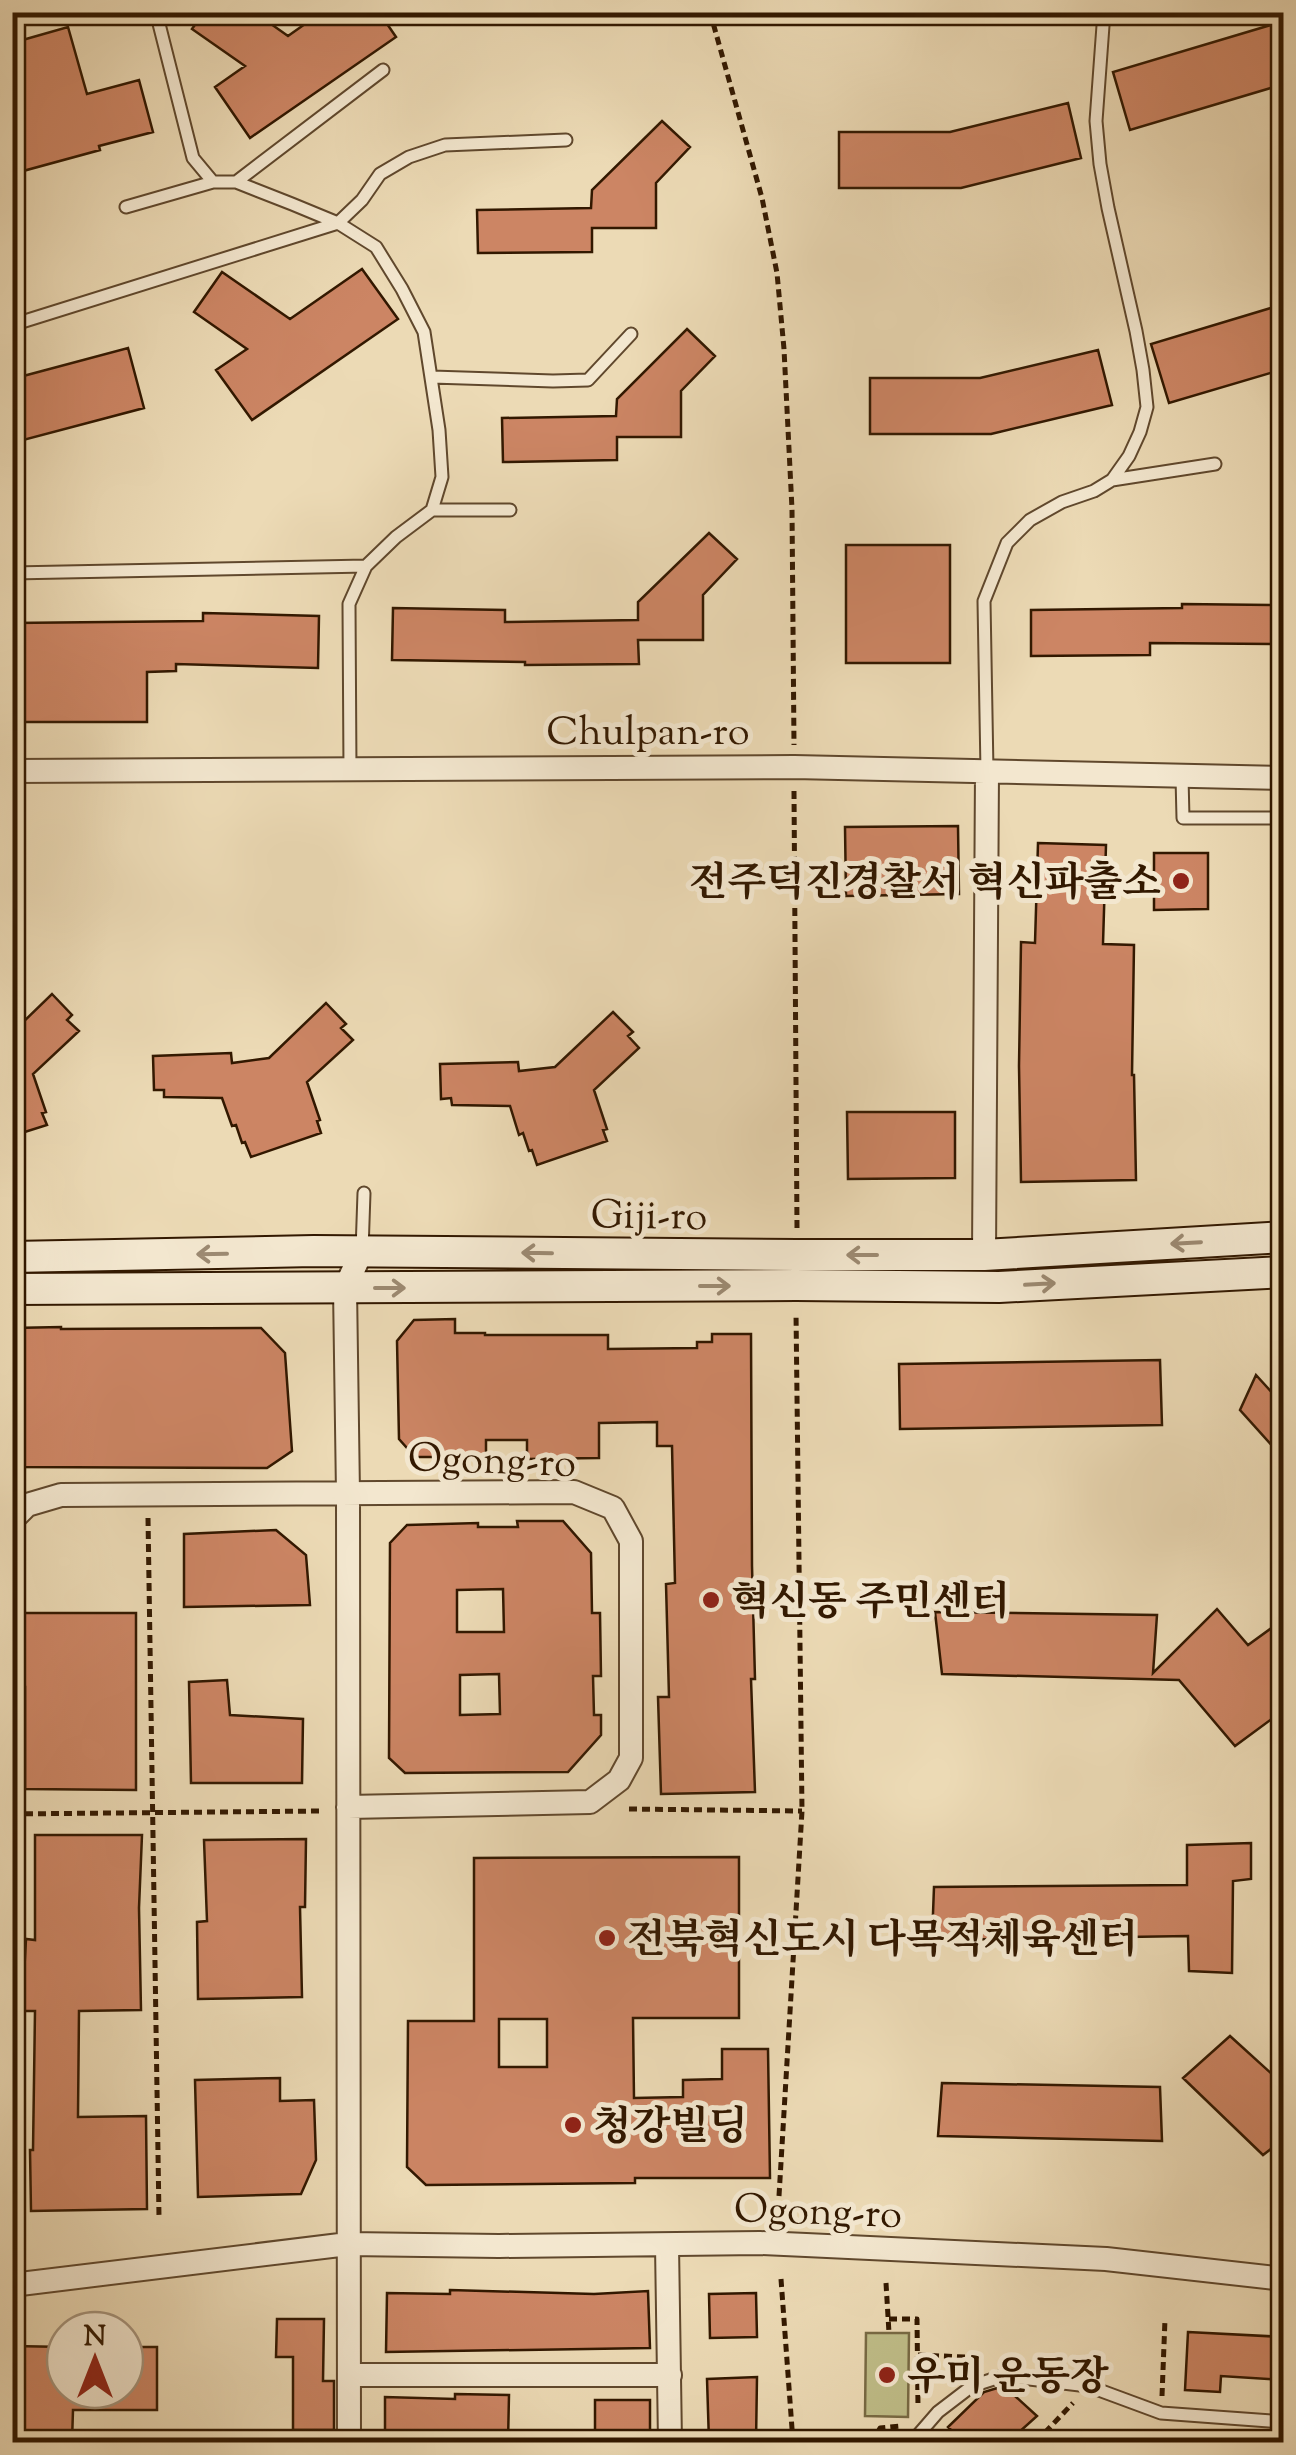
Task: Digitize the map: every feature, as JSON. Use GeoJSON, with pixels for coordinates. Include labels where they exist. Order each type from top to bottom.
{"type":"FeatureCollection","features":[{"type":"Feature","properties":{"kind":"street","name":"Chulpan-ro"},"geometry":{"type":"LineString","coordinates":[[12,771],[794,767],[1284,778]]}},
{"type":"Feature","properties":{"kind":"street"},"geometry":{"type":"LineString","coordinates":[[984,1255],[987,771]]}},
{"type":"Feature","properties":{"kind":"street","name":"Giji-ro"},"geometry":{"type":"LineString","coordinates":[[12,1257],[362,1251],[984,1255],[1284,1237]]}},
{"type":"Feature","properties":{"kind":"street","name":"Ogong-ro"},"geometry":{"type":"LineString","coordinates":[[348,2244],[345,1288],[362,1251]]}},
{"type":"Feature","properties":{"kind":"street","name":"Giji-ro"},"geometry":{"type":"LineString","coordinates":[[12,1289],[999,1286],[1284,1272]]}},
{"type":"Feature","properties":{"kind":"street","name":"Ogong-ro"},"geometry":{"type":"LineString","coordinates":[[12,1520],[28,1505],[60,1495],[574,1492],[614,1508],[631,1541],[631,1758],[619,1780],[590,1802],[348,1807]]}},
{"type":"Feature","properties":{"kind":"street"},"geometry":{"type":"LineString","coordinates":[[348,2244],[349,2442]]}},
{"type":"Feature","properties":{"kind":"street","name":"Ogong-ro"},"geometry":{"type":"LineString","coordinates":[[12,2286],[348,2244],[770,2244],[1106,2259],[1284,2279]]}},
{"type":"Feature","properties":{"kind":"street"},"geometry":{"type":"LineString","coordinates":[[667,2245],[670,2442]]}},
{"type":"Feature","properties":{"kind":"street"},"geometry":{"type":"LineString","coordinates":[[349,2375],[670,2375]]}},
{"type":"Feature","properties":{"kind":"lane"},"geometry":{"type":"LineString","coordinates":[[156,12],[193,158],[213,182]]}},
{"type":"Feature","properties":{"kind":"lane"},"geometry":{"type":"LineString","coordinates":[[987,771],[984,601],[1007,543],[1030,520],[1112,480],[1130,456],[1146,407],[1136,331],[1100,164],[1096,121],[1104,12]]}},
{"type":"Feature","properties":{"kind":"lane"},"geometry":{"type":"LineString","coordinates":[[236,182],[383,70]]}},
{"type":"Feature","properties":{"kind":"lane"},"geometry":{"type":"LineString","coordinates":[[12,325],[338,223],[362,200],[380,174],[410,157],[445,145],[566,140]]}},
{"type":"Feature","properties":{"kind":"lane"},"geometry":{"type":"LineString","coordinates":[[126,207],[213,182],[236,182],[338,223],[376,247],[424,332],[442,477],[432,510]]}},
{"type":"Feature","properties":{"kind":"lane"},"geometry":{"type":"LineString","coordinates":[[432,377],[588,380],[630,334]]}},
{"type":"Feature","properties":{"kind":"lane"},"geometry":{"type":"LineString","coordinates":[[1112,480],[1215,464]]}},
{"type":"Feature","properties":{"kind":"lane"},"geometry":{"type":"LineString","coordinates":[[350,770],[349,604],[366,566],[396,536],[432,510],[510,510]]}},
{"type":"Feature","properties":{"kind":"lane"},"geometry":{"type":"LineString","coordinates":[[12,573],[366,566]]}},
{"type":"Feature","properties":{"kind":"lane"},"geometry":{"type":"LineString","coordinates":[[1182,777],[1183,818],[1277,818]]}},
{"type":"Feature","properties":{"kind":"lane"},"geometry":{"type":"LineString","coordinates":[[362,1251],[364,1192]]}},
{"type":"Feature","properties":{"kind":"lane"},"geometry":{"type":"LineString","coordinates":[[916,2437],[938,2412],[972,2386],[1003,2376],[1088,2386],[1161,2413],[1284,2422]]}},
{"type":"Feature","properties":{"kind":"path"},"geometry":{"type":"LineString","coordinates":[[710,12],[762,198],[777,273],[784,350],[792,509],[797,1228]]}},
{"type":"Feature","properties":{"kind":"path"},"geometry":{"type":"LineString","coordinates":[[779,2196],[802,1811],[796,1314]]}},
{"type":"Feature","properties":{"kind":"path"},"geometry":{"type":"LineString","coordinates":[[148,1515],[159,2217]]}},
{"type":"Feature","properties":{"kind":"path"},"geometry":{"type":"LineString","coordinates":[[628,1808],[802,1811]]}},
{"type":"Feature","properties":{"kind":"path"},"geometry":{"type":"LineString","coordinates":[[12,1814],[319,1811]]}},
{"type":"Feature","properties":{"kind":"path"},"geometry":{"type":"LineString","coordinates":[[781,2279],[792,2442]]}},
{"type":"Feature","properties":{"kind":"path"},"geometry":{"type":"LineString","coordinates":[[886,2283],[888,2333]]}},
{"type":"Feature","properties":{"kind":"path"},"geometry":{"type":"LineString","coordinates":[[873,2442],[880,2428],[916,2437],[917,2318],[888,2318]]}},
{"type":"Feature","properties":{"kind":"path"},"geometry":{"type":"LineString","coordinates":[[1161,2413],[1165,2318]]}},
{"type":"Feature","properties":{"kind":"path"},"geometry":{"type":"LineString","coordinates":[[918,2355],[966,2357],[994,2379]]}},
{"type":"Feature","properties":{"kind":"path"},"geometry":{"type":"LineString","coordinates":[[1036,2442],[1088,2386]]}},
{"type":"Feature","properties":{"kind":"shaded area","name":"우미 운동장"},"geometry":{"type":"Polygon","coordinates":[[[866,2333],[909,2333],[908,2417],[865,2416],[866,2333]]]}},
{"type":"Feature","properties":{"kind":"building"},"geometry":{"type":"Polygon","coordinates":[[[204,12],[254,12],[288,36],[322,12],[379,12],[396,37],[250,138],[215,87],[245,66],[192,29],[204,12]]]}},
{"type":"Feature","properties":{"kind":"building"},"geometry":{"type":"Polygon","coordinates":[[[1284,21],[1284,84],[1130,130],[1113,72],[1284,21]]]}},
{"type":"Feature","properties":{"kind":"building"},"geometry":{"type":"Polygon","coordinates":[[[68,27],[87,94],[139,80],[153,132],[12,174],[12,43],[68,27]]]}},
{"type":"Feature","properties":{"kind":"building"},"geometry":{"type":"Polygon","coordinates":[[[1068,103],[1081,158],[961,188],[839,188],[839,132],[950,132],[1068,103]]]}},
{"type":"Feature","properties":{"kind":"building"},"geometry":{"type":"Polygon","coordinates":[[[662,121],[690,147],[656,183],[656,228],[592,228],[592,252],[478,253],[477,210],[591,208],[592,190],[662,121]]]}},
{"type":"Feature","properties":{"kind":"building"},"geometry":{"type":"Polygon","coordinates":[[[362,269],[398,319],[252,420],[216,370],[247,349],[194,312],[222,272],[290,319],[362,269]]]}},
{"type":"Feature","properties":{"kind":"building"},"geometry":{"type":"Polygon","coordinates":[[[1284,304],[1284,369],[1169,403],[1151,344],[1284,304]]]}},
{"type":"Feature","properties":{"kind":"building"},"geometry":{"type":"Polygon","coordinates":[[[687,329],[715,356],[681,391],[681,437],[617,437],[617,460],[503,462],[502,418],[616,416],[617,399],[687,329]]]}},
{"type":"Feature","properties":{"kind":"building"},"geometry":{"type":"Polygon","coordinates":[[[128,348],[144,408],[12,443],[12,379],[128,348]]]}},
{"type":"Feature","properties":{"kind":"building"},"geometry":{"type":"Polygon","coordinates":[[[1098,350],[1112,405],[991,434],[870,434],[870,378],[980,378],[1098,350]]]}},
{"type":"Feature","properties":{"kind":"building"},"geometry":{"type":"Polygon","coordinates":[[[709,533],[737,559],[703,595],[703,640],[638,640],[639,664],[392,660],[393,608],[505,610],[505,622],[638,620],[638,602],[709,533]]]}},
{"type":"Feature","properties":{"kind":"building"},"geometry":{"type":"Polygon","coordinates":[[[846,545],[950,545],[950,663],[846,663],[846,545]]]}},
{"type":"Feature","properties":{"kind":"building"},"geometry":{"type":"Polygon","coordinates":[[[1182,604],[1284,605],[1284,644],[1150,643],[1150,655],[1031,656],[1031,610],[1182,608],[1182,604]]]}},
{"type":"Feature","properties":{"kind":"building"},"geometry":{"type":"Polygon","coordinates":[[[203,613],[319,616],[318,668],[176,664],[176,671],[147,672],[147,722],[12,722],[12,623],[203,621],[203,613]]]}},
{"type":"Feature","properties":{"kind":"building"},"geometry":{"type":"Polygon","coordinates":[[[958,826],[959,894],[846,896],[845,827],[958,826]]]}},
{"type":"Feature","properties":{"kind":"building"},"geometry":{"type":"Polygon","coordinates":[[[1038,843],[1106,845],[1103,944],[1134,945],[1132,1075],[1136,1180],[1021,1182],[1021,942],[1035,943],[1038,843]]]}},
{"type":"Feature","properties":{"kind":"building","name":"전주덕진경찰서 혁신파출소"},"geometry":{"type":"Polygon","coordinates":[[[1154,853],[1208,853],[1208,909],[1154,910],[1154,853]]]}},
{"type":"Feature","properties":{"kind":"building"},"geometry":{"type":"Polygon","coordinates":[[[52,994],[72,1015],[67,1020],[79,1031],[33,1074],[47,1125],[12,1136],[12,1025],[17,1028],[52,994]]]}},
{"type":"Feature","properties":{"kind":"building"},"geometry":{"type":"Polygon","coordinates":[[[326,1003],[346,1024],[341,1028],[353,1040],[307,1082],[321,1133],[251,1157],[236,1125],[232,1126],[222,1098],[164,1097],[164,1090],[154,1090],[153,1056],[231,1053],[232,1063],[269,1058],[326,1003]]]}},
{"type":"Feature","properties":{"kind":"building"},"geometry":{"type":"Polygon","coordinates":[[[613,1012],[633,1032],[628,1036],[639,1048],[594,1090],[607,1141],[537,1165],[523,1133],[519,1135],[510,1106],[452,1105],[451,1098],[441,1099],[440,1064],[518,1062],[519,1071],[555,1067],[613,1012]]]}},
{"type":"Feature","properties":{"kind":"building"},"geometry":{"type":"Polygon","coordinates":[[[847,1112],[955,1112],[955,1178],[848,1179],[847,1112]]]}},
{"type":"Feature","properties":{"kind":"building"},"geometry":{"type":"Polygon","coordinates":[[[455,1319],[455,1333],[608,1335],[608,1349],[697,1348],[697,1342],[712,1342],[712,1334],[751,1334],[755,1679],[751,1679],[755,1792],[661,1794],[658,1697],[669,1697],[666,1584],[675,1583],[672,1446],[657,1446],[657,1422],[599,1423],[599,1458],[527,1459],[527,1440],[486,1440],[486,1457],[415,1457],[399,1439],[397,1341],[414,1320],[455,1319]]]}},
{"type":"Feature","properties":{"kind":"building"},"geometry":{"type":"Polygon","coordinates":[[[12,1328],[261,1328],[285,1353],[292,1451],[267,1468],[12,1467],[12,1328]]]}},
{"type":"Feature","properties":{"kind":"building"},"geometry":{"type":"Polygon","coordinates":[[[1160,1360],[1162,1425],[900,1429],[899,1364],[1160,1360]]]}},
{"type":"Feature","properties":{"kind":"building"},"geometry":{"type":"Polygon","coordinates":[[[1256,1375],[1284,1406],[1284,1459],[1240,1410],[1256,1375]]]}},
{"type":"Feature","properties":{"kind":"building"},"geometry":{"type":"Polygon","coordinates":[[[517,1521],[563,1521],[591,1553],[592,1613],[600,1613],[601,1676],[593,1676],[594,1715],[601,1715],[601,1735],[568,1772],[405,1773],[389,1758],[390,1543],[407,1525],[478,1523],[478,1527],[518,1527],[517,1521]],[[503,1589],[457,1590],[457,1632],[504,1632],[503,1589]],[[499,1674],[460,1675],[460,1715],[500,1714],[499,1674]]]}},
{"type":"Feature","properties":{"kind":"building"},"geometry":{"type":"Polygon","coordinates":[[[276,1530],[306,1555],[310,1605],[184,1607],[184,1534],[276,1530]]]}},
{"type":"Feature","properties":{"kind":"building"},"geometry":{"type":"Polygon","coordinates":[[[1217,1609],[1248,1645],[1284,1619],[1284,1710],[1235,1746],[1179,1680],[942,1674],[935,1612],[1157,1615],[1153,1673],[1217,1609]]]}},
{"type":"Feature","properties":{"kind":"building"},"geometry":{"type":"Polygon","coordinates":[[[20,1613],[136,1613],[136,1790],[25,1789],[20,1613]]]}},
{"type":"Feature","properties":{"kind":"building"},"geometry":{"type":"Polygon","coordinates":[[[227,1680],[230,1715],[303,1719],[302,1783],[191,1783],[189,1682],[227,1680]]]}},
{"type":"Feature","properties":{"kind":"building"},"geometry":{"type":"Polygon","coordinates":[[[35,1835],[142,1835],[141,2010],[79,2011],[78,2117],[146,2116],[147,2209],[31,2211],[35,2011],[22,2011],[26,1939],[35,1940],[35,1835]]]}},
{"type":"Feature","properties":{"kind":"building"},"geometry":{"type":"Polygon","coordinates":[[[306,1839],[305,1907],[300,1907],[302,1997],[198,1999],[197,1922],[207,1921],[204,1840],[306,1839]]]}},
{"type":"Feature","properties":{"kind":"building"},"geometry":{"type":"Polygon","coordinates":[[[1251,1843],[1251,1879],[1233,1881],[1232,1973],[1189,1971],[1188,1936],[932,1940],[934,1887],[1187,1885],[1187,1845],[1251,1843]]]}},
{"type":"Feature","properties":{"kind":"building"},"geometry":{"type":"Polygon","coordinates":[[[739,1857],[739,2018],[633,2018],[634,2098],[683,2097],[683,2080],[722,2079],[722,2049],[768,2049],[770,2178],[426,2185],[407,2167],[408,2021],[474,2021],[474,1858],[739,1857]],[[499,2019],[499,2067],[547,2067],[547,2019],[499,2019]]]}},
{"type":"Feature","properties":{"kind":"building"},"geometry":{"type":"Polygon","coordinates":[[[1230,2036],[1284,2085],[1284,2139],[1263,2155],[1183,2078],[1230,2036]]]}},
{"type":"Feature","properties":{"kind":"building"},"geometry":{"type":"Polygon","coordinates":[[[280,2078],[280,2101],[314,2100],[316,2160],[301,2194],[198,2197],[195,2080],[280,2078]]]}},
{"type":"Feature","properties":{"kind":"building"},"geometry":{"type":"Polygon","coordinates":[[[942,2083],[1160,2087],[1162,2141],[938,2136],[942,2083]]]}},
{"type":"Feature","properties":{"kind":"building"},"geometry":{"type":"Polygon","coordinates":[[[450,2290],[594,2294],[648,2291],[650,2348],[386,2352],[387,2293],[450,2294],[450,2290]]]}},
{"type":"Feature","properties":{"kind":"building"},"geometry":{"type":"Polygon","coordinates":[[[756,2293],[757,2337],[710,2338],[709,2294],[756,2293]]]}},
{"type":"Feature","properties":{"kind":"building"},"geometry":{"type":"Polygon","coordinates":[[[277,2319],[324,2319],[323,2381],[334,2381],[334,2430],[293,2430],[293,2357],[276,2357],[277,2319]]]}},
{"type":"Feature","properties":{"kind":"building"},"geometry":{"type":"Polygon","coordinates":[[[1188,2332],[1284,2337],[1284,2380],[1221,2376],[1220,2392],[1185,2390],[1188,2332]]]}},
{"type":"Feature","properties":{"kind":"building"},"geometry":{"type":"Polygon","coordinates":[[[13,2346],[45,2347],[45,2410],[73,2410],[72,2442],[13,2442],[13,2346]]]}},
{"type":"Feature","properties":{"kind":"building"},"geometry":{"type":"Polygon","coordinates":[[[145,2347],[157,2347],[157,2410],[145,2410],[145,2347]]]}},
{"type":"Feature","properties":{"kind":"building"},"geometry":{"type":"Polygon","coordinates":[[[757,2377],[756,2442],[709,2442],[707,2379],[757,2377]]]}},
{"type":"Feature","properties":{"kind":"building"},"geometry":{"type":"Polygon","coordinates":[[[1004,2386],[1037,2416],[1018,2433],[1027,2442],[963,2442],[948,2427],[984,2392],[1004,2386]]]}},
{"type":"Feature","properties":{"kind":"building"},"geometry":{"type":"Polygon","coordinates":[[[455,2394],[509,2395],[508,2442],[385,2442],[385,2397],[455,2399],[455,2394]]]}},
{"type":"Feature","properties":{"kind":"building"},"geometry":{"type":"Polygon","coordinates":[[[595,2400],[650,2400],[650,2442],[595,2442],[595,2400]]]}},
{"type":"Feature","properties":{"kind":"place","name":"전주덕진경찰서 혁신파출소"},"geometry":{"type":"Point","coordinates":[1181,881]}},
{"type":"Feature","properties":{"kind":"place","name":"혁신동 주민센터"},"geometry":{"type":"Point","coordinates":[711,1600]}},
{"type":"Feature","properties":{"kind":"place","name":"전북혁신도시 다목적체육센터"},"geometry":{"type":"Point","coordinates":[607,1938]}},
{"type":"Feature","properties":{"kind":"place","name":"청강빌딩"},"geometry":{"type":"Point","coordinates":[573,2125]}},
{"type":"Feature","properties":{"kind":"place","name":"우미 운동장"},"geometry":{"type":"Point","coordinates":[887,2375]}}]}
